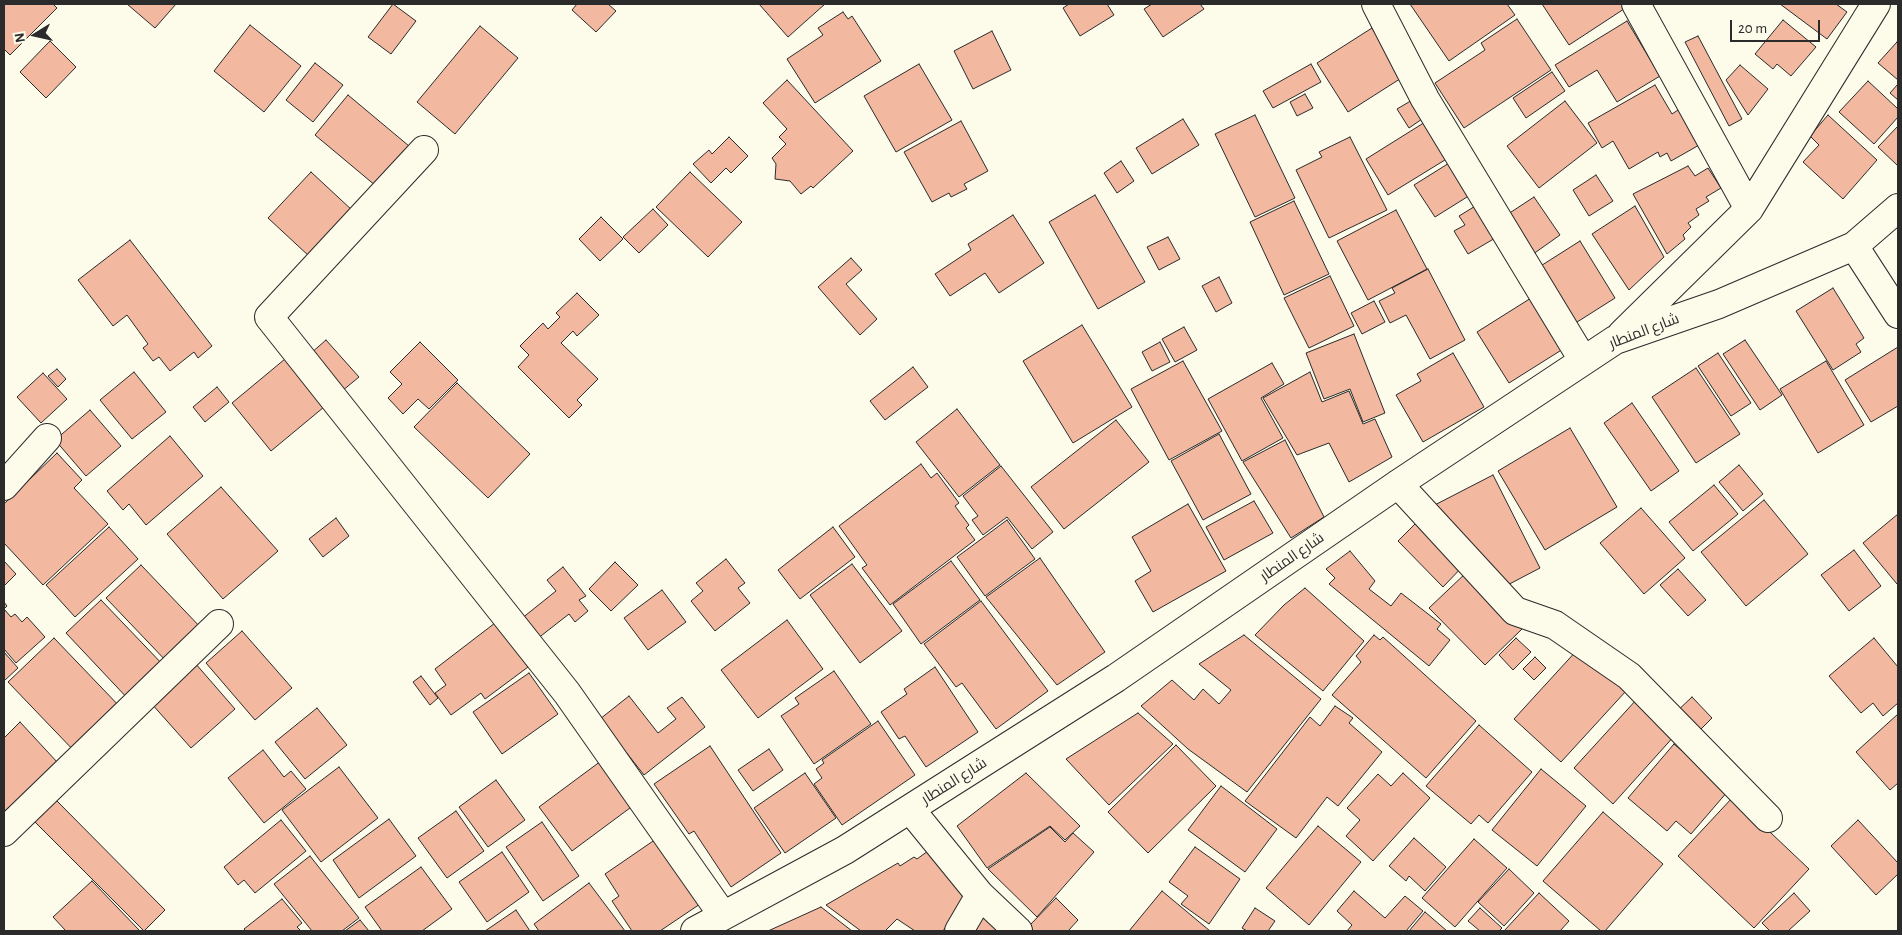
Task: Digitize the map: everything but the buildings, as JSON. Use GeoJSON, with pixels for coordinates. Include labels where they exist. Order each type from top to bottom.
{"type":"FeatureCollection","features":[{"type":"Feature","properties":{"kind":"street"},"geometry":{"type":"LineString","coordinates":[[1376,4],[1425,99],[1583,360]]}},
{"type":"Feature","properties":{"kind":"street"},"geometry":{"type":"LineString","coordinates":[[1636,4],[1748,209]]}},
{"type":"Feature","properties":{"kind":"street"},"geometry":{"type":"LineString","coordinates":[[1615,340],[1748,209],[1876,4]]}},
{"type":"Feature","properties":{"kind":"street"},"geometry":{"type":"LineString","coordinates":[[424,150],[269,317],[567,693],[722,914]]}},
{"type":"Feature","properties":{"kind":"street","name":"شارع المنطار"},"geometry":{"type":"LineString","coordinates":[[695,931],[722,914],[845,850],[1116,678],[1398,484],[1615,340],[1719,304],[1854,246],[1898,208]]}},
{"type":"Feature","properties":{"kind":"street"},"geometry":{"type":"LineString","coordinates":[[1854,246],[1898,314]]}},
{"type":"Feature","properties":{"kind":"street"},"geometry":{"type":"LineString","coordinates":[[4,486],[48,438]]}},
{"type":"Feature","properties":{"kind":"street"},"geometry":{"type":"LineString","coordinates":[[1398,484],[1515,611],[1555,625],[1629,676],[1768,818]]}},
{"type":"Feature","properties":{"kind":"street"},"geometry":{"type":"LineString","coordinates":[[4,832],[219,624]]}},
{"type":"Feature","properties":{"kind":"street"},"geometry":{"type":"LineString","coordinates":[[910,809],[980,895],[1018,931]]}},
{"type":"Feature","properties":{"kind":"street"},"geometry":{"type":"LineString","coordinates":[[959,931],[980,895]]}}]}
